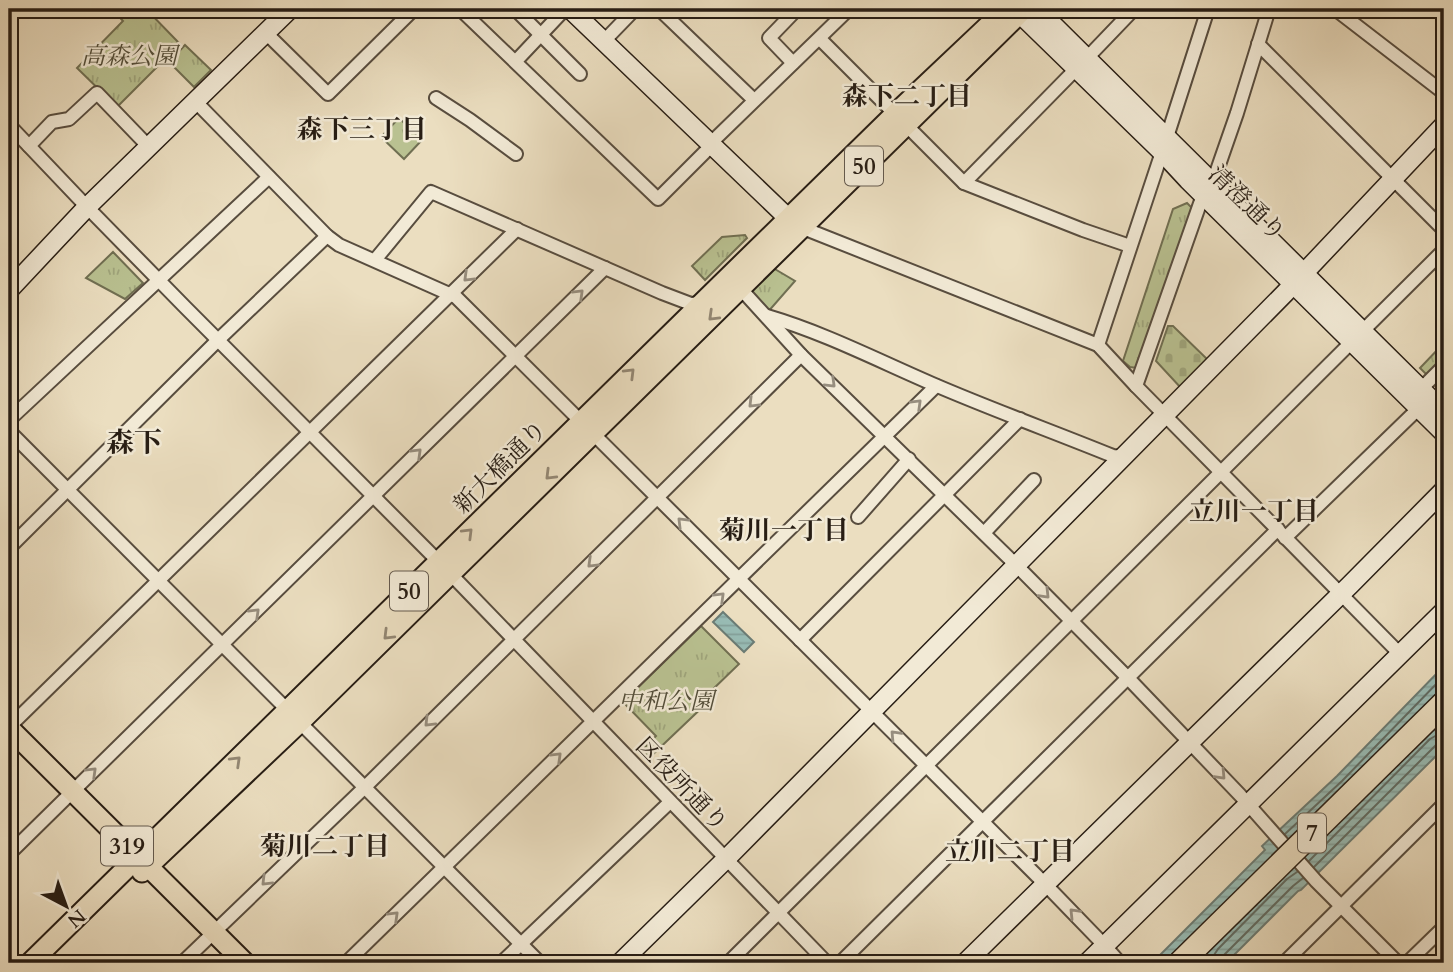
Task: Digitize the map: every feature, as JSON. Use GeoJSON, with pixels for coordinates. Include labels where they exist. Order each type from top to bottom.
{"type":"FeatureCollection","features":[{"type":"Feature","properties":{"kind":"highway","name":"7"},"geometry":{"type":"LineString","coordinates":[[1181,963],[1444,703]]}},
{"type":"Feature","properties":{"kind":"highway","name":"7"},"geometry":{"type":"LineString","coordinates":[[1202,963],[1444,724]]}},
{"type":"Feature","properties":{"kind":"main road","name":"新大橋通り"},"geometry":{"type":"LineString","coordinates":[[30,963],[143,862],[294,716],[587,427],[702,303],[796,223],[900,119],[1020,10]]}},
{"type":"Feature","properties":{"kind":"main road","name":"新大橋通り"},"geometry":{"type":"LineString","coordinates":[[587,427],[741,289],[796,223]]}},
{"type":"Feature","properties":{"kind":"main road","name":"319"},"geometry":{"type":"LineString","coordinates":[[9,728],[245,963]]}},
{"type":"Feature","properties":{"kind":"main road","name":"新大橋通り"},"geometry":{"type":"LineString","coordinates":[[49,963],[143,862]]}},
{"type":"Feature","properties":{"kind":"street"},"geometry":{"type":"LineString","coordinates":[[9,290],[87,208],[290,9]]}},
{"type":"Feature","properties":{"kind":"street"},"geometry":{"type":"LineString","coordinates":[[266,33],[328,94],[414,9]]}},
{"type":"Feature","properties":{"kind":"street"},"geometry":{"type":"LineString","coordinates":[[460,9],[658,199],[754,100],[849,9]]}},
{"type":"Feature","properties":{"kind":"street"},"geometry":{"type":"LineString","coordinates":[[515,9],[580,74]]}},
{"type":"Feature","properties":{"kind":"street"},"geometry":{"type":"LineString","coordinates":[[516,61],[565,9]]}},
{"type":"Feature","properties":{"kind":"street"},"geometry":{"type":"LineString","coordinates":[[570,9],[796,223],[1098,345],[1400,654]]}},
{"type":"Feature","properties":{"kind":"street"},"geometry":{"type":"LineString","coordinates":[[604,41],[635,9]]}},
{"type":"Feature","properties":{"kind":"street"},"geometry":{"type":"LineString","coordinates":[[659,9],[754,100]]}},
{"type":"Feature","properties":{"kind":"street"},"geometry":{"type":"LineString","coordinates":[[793,63],[769,38],[797,9]]}},
{"type":"Feature","properties":{"kind":"street"},"geometry":{"type":"LineString","coordinates":[[964,183],[1134,9]]}},
{"type":"Feature","properties":{"kind":"street"},"geometry":{"type":"LineString","coordinates":[[1098,345],[1208,9]]}},
{"type":"Feature","properties":{"kind":"street"},"geometry":{"type":"LineString","coordinates":[[1136,386],[1208,189],[1269,9]]}},
{"type":"Feature","properties":{"kind":"street"},"geometry":{"type":"LineString","coordinates":[[1335,9],[1444,93]]}},
{"type":"Feature","properties":{"kind":"street","name":"清澄通り"},"geometry":{"type":"LineString","coordinates":[[1020,10],[1082,63],[1420,398],[1444,433]]}},
{"type":"Feature","properties":{"kind":"street"},"geometry":{"type":"LineString","coordinates":[[820,38],[964,183],[1130,246]]}},
{"type":"Feature","properties":{"kind":"street"},"geometry":{"type":"LineString","coordinates":[[1258,44],[1444,230]]}},
{"type":"Feature","properties":{"kind":"street"},"geometry":{"type":"LineString","coordinates":[[29,146],[52,122],[69,119],[97,93],[149,147]]}},
{"type":"Feature","properties":{"kind":"street"},"geometry":{"type":"LineString","coordinates":[[436,98],[516,154]]}},
{"type":"Feature","properties":{"kind":"street"},"geometry":{"type":"LineString","coordinates":[[195,101],[327,236],[339,245],[456,297],[983,821],[1119,963]]}},
{"type":"Feature","properties":{"kind":"street","name":"区役所通り"},"geometry":{"type":"LineString","coordinates":[[9,125],[87,208],[444,568],[827,963]]}},
{"type":"Feature","properties":{"kind":"street"},"geometry":{"type":"LineString","coordinates":[[620,963],[1165,415],[1444,125]]}},
{"type":"Feature","properties":{"kind":"street"},"geometry":{"type":"LineString","coordinates":[[9,420],[269,177]]}},
{"type":"Feature","properties":{"kind":"street"},"geometry":{"type":"LineString","coordinates":[[375,260],[431,192],[691,304],[702,303]]}},
{"type":"Feature","properties":{"kind":"street"},"geometry":{"type":"LineString","coordinates":[[9,728],[517,229]]}},
{"type":"Feature","properties":{"kind":"street"},"geometry":{"type":"LineString","coordinates":[[9,548],[218,340],[327,236]]}},
{"type":"Feature","properties":{"kind":"street"},"geometry":{"type":"LineString","coordinates":[[728,963],[1444,250]]}},
{"type":"Feature","properties":{"kind":"street"},"geometry":{"type":"LineString","coordinates":[[9,854],[606,268]]}},
{"type":"Feature","properties":{"kind":"street"},"geometry":{"type":"LineString","coordinates":[[741,289],[801,355],[886,435],[1191,742],[1316,881],[1398,963]]}},
{"type":"Feature","properties":{"kind":"street"},"geometry":{"type":"LineString","coordinates":[[767,316],[834,341],[936,386],[1113,456],[1122,457]]}},
{"type":"Feature","properties":{"kind":"street"},"geometry":{"type":"LineString","coordinates":[[182,963],[365,787],[801,355]]}},
{"type":"Feature","properties":{"kind":"street"},"geometry":{"type":"LineString","coordinates":[[840,963],[1128,678],[1420,398],[1444,366]]}},
{"type":"Feature","properties":{"kind":"street"},"geometry":{"type":"LineString","coordinates":[[346,963],[936,386]]}},
{"type":"Feature","properties":{"kind":"street","name":"清澄通り"},"geometry":{"type":"LineString","coordinates":[[1420,398],[1444,412]]}},
{"type":"Feature","properties":{"kind":"street"},"geometry":{"type":"LineString","coordinates":[[800,640],[1020,419]]}},
{"type":"Feature","properties":{"kind":"street"},"geometry":{"type":"LineString","coordinates":[[9,431],[540,963]]}},
{"type":"Feature","properties":{"kind":"street"},"geometry":{"type":"LineString","coordinates":[[858,517],[909,459]]}},
{"type":"Feature","properties":{"kind":"street"},"geometry":{"type":"LineString","coordinates":[[984,533],[1034,480]]}},
{"type":"Feature","properties":{"kind":"street"},"geometry":{"type":"LineString","coordinates":[[965,963],[1444,490]]}},
{"type":"Feature","properties":{"kind":"street"},"geometry":{"type":"LineString","coordinates":[[1087,963],[1444,611]]}},
{"type":"Feature","properties":{"kind":"street"},"geometry":{"type":"LineString","coordinates":[[501,963],[670,802]]}},
{"type":"Feature","properties":{"kind":"street"},"geometry":{"type":"LineString","coordinates":[[1284,963],[1444,804]]}},
{"type":"Feature","properties":{"kind":"street"},"geometry":{"type":"LineString","coordinates":[[1407,963],[1444,927]]}},
{"type":"Feature","properties":{"kind":"green space","name":"高森公園"},"geometry":{"type":"Polygon","coordinates":[[[112,9],[146,9],[180,44],[117,107],[77,68],[123,21],[112,9]]]}},
{"type":"Feature","properties":{"kind":"green space"},"geometry":{"type":"Polygon","coordinates":[[[185,45],[211,70],[194,87],[169,62],[185,45]]]}},
{"type":"Feature","properties":{"kind":"green space"},"geometry":{"type":"Polygon","coordinates":[[[399,118],[422,140],[404,159],[381,137],[399,118]]]}},
{"type":"Feature","properties":{"kind":"green space"},"geometry":{"type":"Polygon","coordinates":[[[1187,203],[1192,208],[1137,368],[1130,367],[1123,361],[1173,209],[1187,203]]]}},
{"type":"Feature","properties":{"kind":"green space"},"geometry":{"type":"Polygon","coordinates":[[[745,235],[747,238],[705,280],[692,266],[722,237],[745,235]]]}},
{"type":"Feature","properties":{"kind":"green space"},"geometry":{"type":"Polygon","coordinates":[[[113,252],[143,283],[125,299],[86,278],[113,252]]]}},
{"type":"Feature","properties":{"kind":"green space"},"geometry":{"type":"Polygon","coordinates":[[[768,265],[795,281],[767,313],[744,289],[768,265]]]}},
{"type":"Feature","properties":{"kind":"green space"},"geometry":{"type":"Polygon","coordinates":[[[1168,326],[1173,326],[1208,360],[1181,388],[1156,361],[1168,326]]]}},
{"type":"Feature","properties":{"kind":"green space"},"geometry":{"type":"Polygon","coordinates":[[[1442,345],[1444,358],[1428,376],[1420,368],[1442,345]]]}},
{"type":"Feature","properties":{"kind":"green space","name":"中和公園"},"geometry":{"type":"Polygon","coordinates":[[[701,626],[739,664],[707,695],[710,700],[649,758],[642,750],[656,736],[623,702],[701,626]]]}},
{"type":"Feature","properties":{"kind":"water"},"geometry":{"type":"Polygon","coordinates":[[[723,612],[754,642],[744,652],[713,622],[723,612]]]}},
{"type":"Feature","properties":{"kind":"water"},"geometry":{"type":"Polygon","coordinates":[[[1444,666],[1444,748],[1226,963],[1152,963],[1265,850],[1262,846],[1337,776],[1444,666]]]}},
{"type":"Feature","properties":{"kind":"district","name":"森下二丁目"},"geometry":{"type":"Point","coordinates":[907,96]}},
{"type":"Feature","properties":{"kind":"district","name":"森下三丁目"},"geometry":{"type":"Point","coordinates":[362,129]}},
{"type":"Feature","properties":{"kind":"district","name":"森下"},"geometry":{"type":"Point","coordinates":[134,442]}},
{"type":"Feature","properties":{"kind":"district","name":"立川一丁目"},"geometry":{"type":"Point","coordinates":[1254,511]}},
{"type":"Feature","properties":{"kind":"district","name":"菊川一丁目"},"geometry":{"type":"Point","coordinates":[784,530]}},
{"type":"Feature","properties":{"kind":"district","name":"菊川二丁目"},"geometry":{"type":"Point","coordinates":[325,846]}},
{"type":"Feature","properties":{"kind":"district","name":"立川二丁目"},"geometry":{"type":"Point","coordinates":[1010,851]}}]}
